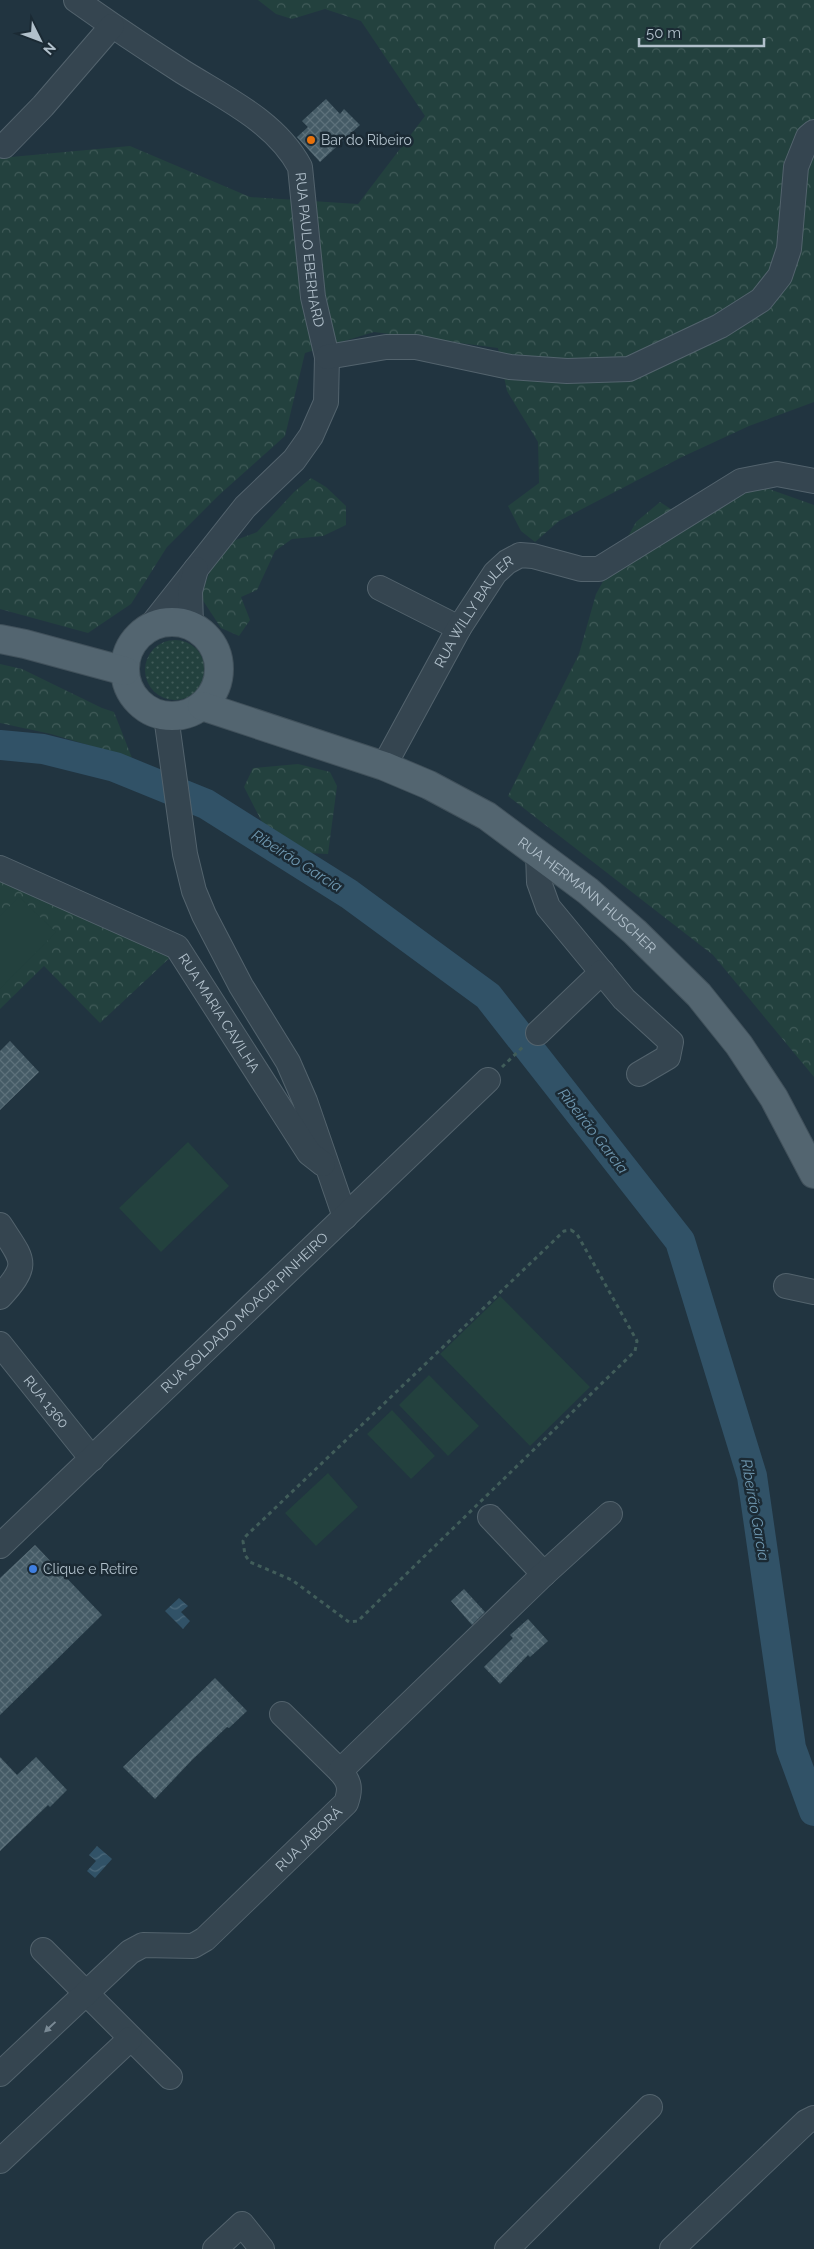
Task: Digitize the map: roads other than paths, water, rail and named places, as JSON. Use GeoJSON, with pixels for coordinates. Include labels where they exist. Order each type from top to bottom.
{"type":"FeatureCollection","features":[{"type":"Feature","properties":{"kind":"main road"},"geometry":{"type":"LineString","coordinates":[[171,621],[192,625],[208,638],[216,649],[220,662],[220,676],[214,693],[202,706],[185,715],[166,716],[153,713],[142,706],[130,690],[124,670],[131,645],[143,631],[150,627],[171,621]]}},
{"type":"Feature","properties":{"kind":"main road"},"geometry":{"type":"LineString","coordinates":[[0,639],[124,670]]}},
{"type":"Feature","properties":{"kind":"main road","name":"RUA HERMANN HUSCHER"},"geometry":{"type":"LineString","coordinates":[[220,676],[227,688],[268,727]]}},
{"type":"Feature","properties":{"kind":"main road","name":"RUA HERMANN HUSCHER"},"geometry":{"type":"LineString","coordinates":[[202,706],[384,766],[429,785],[487,816],[588,891],[628,926],[699,995],[739,1045],[774,1098],[814,1174]]}},
{"type":"Feature","properties":{"kind":"street","name":"RUA PAULO EBERHARD"},"geometry":{"type":"LineString","coordinates":[[76,0],[112,26],[252,116],[278,136],[290,149],[300,167],[313,297],[327,357],[326,402],[311,436],[294,460],[245,507],[150,627]]}},
{"type":"Feature","properties":{"kind":"street"},"geometry":{"type":"LineString","coordinates":[[4,146],[43,106],[112,26]]}},
{"type":"Feature","properties":{"kind":"street"},"geometry":{"type":"LineString","coordinates":[[327,357],[386,347],[416,347],[510,367],[567,371],[629,369],[720,326],[761,300],[780,276],[789,249],[796,167],[808,137],[814,132]]}},
{"type":"Feature","properties":{"kind":"street","name":"RUA WILLY BAULER"},"geometry":{"type":"LineString","coordinates":[[384,766],[459,628],[496,573],[507,562],[520,555],[533,556],[591,570],[599,568],[741,481],[777,474],[814,481]]}},
{"type":"Feature","properties":{"kind":"street","name":"RUA PAULO EBERHARD"},"geometry":{"type":"LineString","coordinates":[[192,625],[190,591],[196,568]]}},
{"type":"Feature","properties":{"kind":"street"},"geometry":{"type":"LineString","coordinates":[[380,588],[459,628]]}},
{"type":"Feature","properties":{"kind":"street"},"geometry":{"type":"LineString","coordinates":[[166,716],[185,854],[194,891],[204,915],[241,986],[288,1062],[305,1101],[327,1167]]}},
{"type":"Feature","properties":{"kind":"street"},"geometry":{"type":"LineString","coordinates":[[538,853],[539,882],[548,906],[624,999],[671,1042],[668,1057],[639,1074]]}},
{"type":"Feature","properties":{"kind":"street","name":"RUA MARIA CAVILHA"},"geometry":{"type":"LineString","coordinates":[[0,868],[177,947],[309,1152],[327,1167],[346,1217]]}},
{"type":"Feature","properties":{"kind":"street"},"geometry":{"type":"LineString","coordinates":[[538,1033],[602,972]]}},
{"type":"Feature","properties":{"kind":"street","name":"RUA SOLDADO MOACIR PINHEIRO"},"geometry":{"type":"LineString","coordinates":[[0,1546],[488,1080]]}},
{"type":"Feature","properties":{"kind":"street"},"geometry":{"type":"LineString","coordinates":[[0,1225],[21,1258],[20,1274],[0,1297]]}},
{"type":"Feature","properties":{"kind":"street"},"geometry":{"type":"LineString","coordinates":[[786,1286],[814,1292]]}},
{"type":"Feature","properties":{"kind":"street","name":"RUA 1360"},"geometry":{"type":"LineString","coordinates":[[0,1344],[92,1459]]}},
{"type":"Feature","properties":{"kind":"street"},"geometry":{"type":"LineString","coordinates":[[282,1714],[340,1771],[544,1574],[610,1514]]}},
{"type":"Feature","properties":{"kind":"street"},"geometry":{"type":"LineString","coordinates":[[490,1517],[544,1574]]}},
{"type":"Feature","properties":{"kind":"street","name":"RUA JABORÁ"},"geometry":{"type":"LineString","coordinates":[[0,2074],[130,1952],[143,1945],[193,1946],[205,1939],[342,1808],[350,1791],[349,1780],[340,1771]]}},
{"type":"Feature","properties":{"kind":"street"},"geometry":{"type":"LineString","coordinates":[[43,1950],[170,2077]]}},
{"type":"Feature","properties":{"kind":"street"},"geometry":{"type":"LineString","coordinates":[[0,2161],[130,2039]]}},
{"type":"Feature","properties":{"kind":"street"},"geometry":{"type":"LineString","coordinates":[[507,2249],[650,2107]]}},
{"type":"Feature","properties":{"kind":"street"},"geometry":{"type":"LineString","coordinates":[[672,2249],[806,2122],[814,2118]]}},
{"type":"Feature","properties":{"kind":"street"},"geometry":{"type":"LineString","coordinates":[[215,2249],[242,2224],[262,2249]]}},
{"type":"Feature","properties":{"kind":"water"},"geometry":{"type":"Polygon","coordinates":[[[179,1598],[188,1606],[181,1612],[190,1621],[183,1629],[165,1611],[179,1598]]]}},
{"type":"Feature","properties":{"kind":"water"},"geometry":{"type":"Polygon","coordinates":[[[97,1846],[112,1859],[95,1878],[87,1871],[96,1861],[89,1855],[97,1846]]]}},
{"type":"Feature","properties":{"kind":"waterway","name":"Ribeirão Garcia"},"geometry":{"type":"LineString","coordinates":[[0,745],[43,749],[115,767],[206,804],[349,894],[488,996],[680,1241],[752,1476],[791,1748],[814,1811]]}},
{"type":"Feature","properties":{"kind":"place","name":"Bar do Ribeiro"},"geometry":{"type":"Point","coordinates":[311,140]}},
{"type":"Feature","properties":{"kind":"place","name":"Clique e Retire"},"geometry":{"type":"Point","coordinates":[33,1569]}}]}
